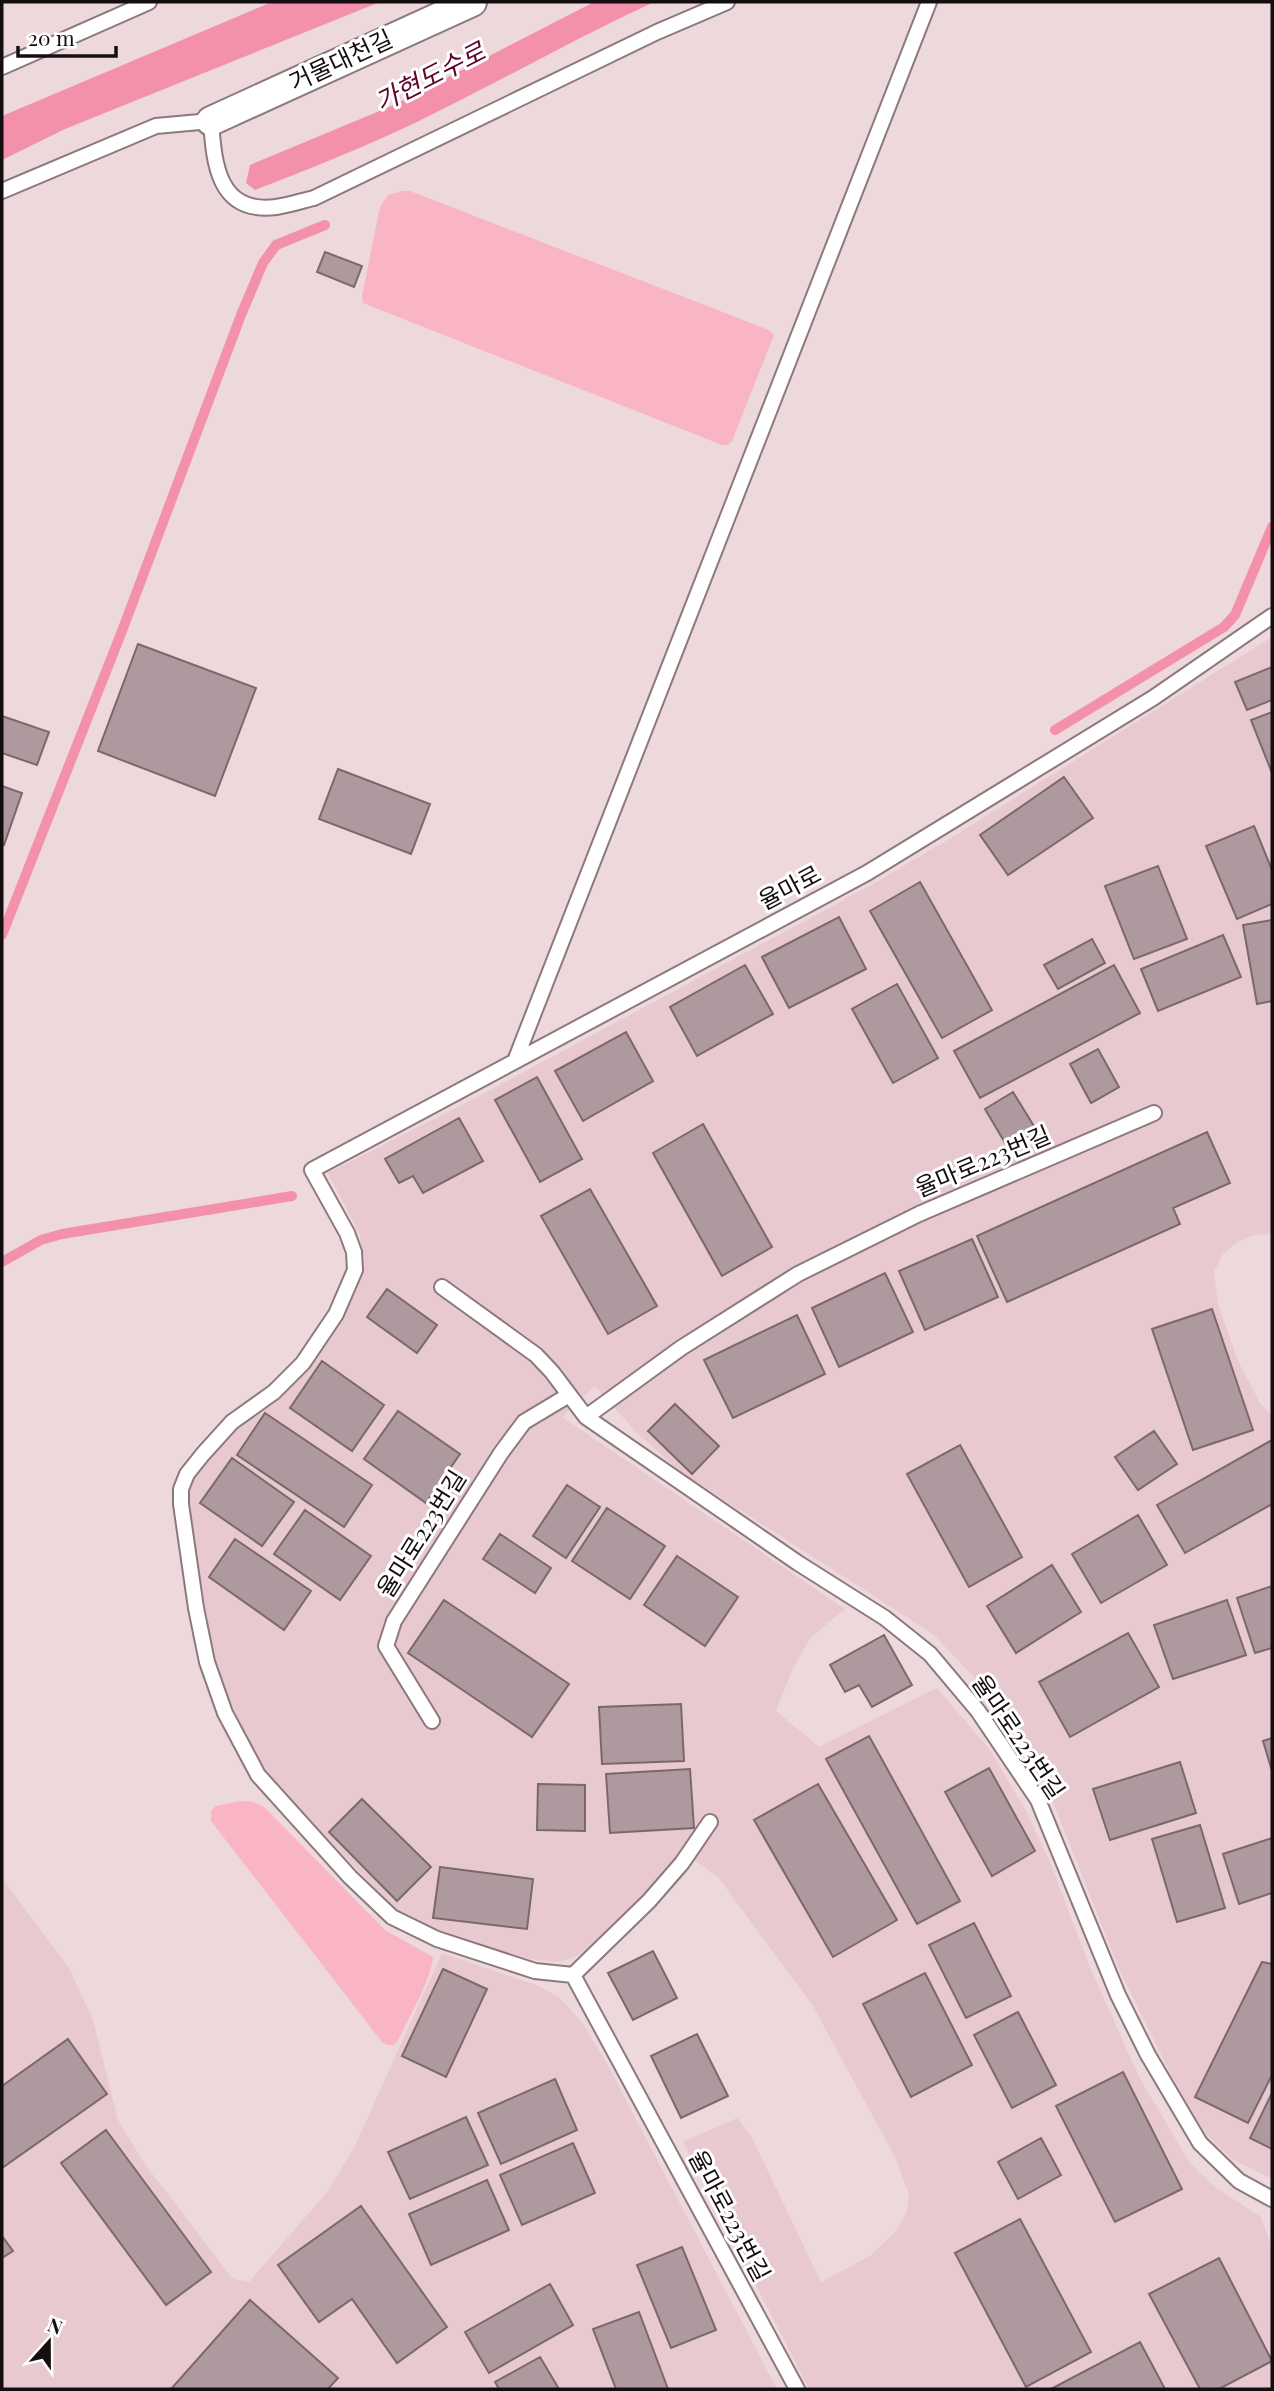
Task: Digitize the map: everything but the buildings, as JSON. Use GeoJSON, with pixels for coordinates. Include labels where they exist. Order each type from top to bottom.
{"type":"FeatureCollection","features":[{"type":"Feature","properties":{"kind":"street","name":"거물대천길"},"geometry":{"type":"LineString","coordinates":[[211,121],[472,2]]}},
{"type":"Feature","properties":{"kind":"lane"},"geometry":{"type":"LineString","coordinates":[[2,67],[149,2]]}},
{"type":"Feature","properties":{"kind":"lane"},"geometry":{"type":"LineString","coordinates":[[2,191],[156,127],[211,121],[218,176],[227,191],[246,204],[274,207],[314,198],[383,167],[657,32],[727,2]]}},
{"type":"Feature","properties":{"kind":"lane"},"geometry":{"type":"LineString","coordinates":[[515,1061],[929,2]]}},
{"type":"Feature","properties":{"kind":"lane"},"geometry":{"type":"LineString","coordinates":[[2,177],[16,184]]}},
{"type":"Feature","properties":{"kind":"lane","name":"율마로"},"geometry":{"type":"LineString","coordinates":[[573,1975],[535,1971],[437,1939],[392,1917],[350,1877],[258,1775],[214,1688],[207,1662],[181,1504],[181,1489],[187,1474],[232,1422],[274,1392],[303,1363],[337,1314],[355,1269],[354,1252],[347,1233],[312,1170],[867,873],[1153,698],[1272,616]]}},
{"type":"Feature","properties":{"kind":"lane","name":"율마로223번길"},"geometry":{"type":"LineString","coordinates":[[586,1417],[681,1348],[799,1274],[919,1214],[1154,1113]]}},
{"type":"Feature","properties":{"kind":"lane","name":"율마로223번길"},"geometry":{"type":"LineString","coordinates":[[442,1287],[536,1354],[586,1417],[798,1563],[885,1618],[930,1654],[978,1711],[1038,1800],[1118,1995],[1148,2055],[1200,2143],[1239,2181],[1272,2199]]}},
{"type":"Feature","properties":{"kind":"lane","name":"율마로223번길"},"geometry":{"type":"LineString","coordinates":[[432,1721],[386,1646],[394,1621],[500,1453],[524,1422],[569,1395]]}},
{"type":"Feature","properties":{"kind":"lane"},"geometry":{"type":"LineString","coordinates":[[573,1975],[649,1901],[682,1863],[710,1822]]}},
{"type":"Feature","properties":{"kind":"lane","name":"율마로223번길"},"geometry":{"type":"LineString","coordinates":[[573,1975],[797,2389]]}},
{"type":"Feature","properties":{"kind":"shaded area"},"geometry":{"type":"Polygon","coordinates":[[[272,2],[380,2],[65,129],[2,160],[2,116],[272,2]]]}},
{"type":"Feature","properties":{"kind":"shaded area"},"geometry":{"type":"Polygon","coordinates":[[[594,2],[654,2],[377,140],[255,190],[246,183],[250,165],[394,105],[594,2]]]}},
{"type":"Feature","properties":{"kind":"shaded area"},"geometry":{"type":"Polygon","coordinates":[[[410,191],[769,330],[774,335],[732,441],[728,445],[722,445],[363,303],[362,296],[380,207],[388,195],[410,191]]]}},
{"type":"Feature","properties":{"kind":"shaded area"},"geometry":{"type":"Polygon","coordinates":[[[1272,637],[1272,1234],[1253,1235],[1237,1242],[1222,1255],[1214,1272],[1218,1304],[1238,1361],[1260,1403],[1272,1416],[1272,2179],[1232,2159],[1205,2133],[1175,2083],[1120,1971],[1050,1794],[1023,1741],[977,1680],[933,1634],[681,1472],[638,1434],[595,1386],[562,1417],[845,1609],[811,1637],[793,1668],[776,1711],[819,1747],[937,1688],[990,1750],[1026,1811],[1049,1860],[1090,1967],[1139,2077],[1190,2163],[1216,2188],[1261,2217],[1272,2249],[1272,2389],[809,2389],[683,2142],[737,2118],[752,2138],[821,2282],[870,2256],[895,2232],[907,2212],[909,2194],[895,2157],[813,2006],[718,1877],[680,1854],[642,1898],[593,1945],[575,1957],[557,1962],[530,1959],[455,1938],[416,1923],[396,1910],[275,1785],[255,1753],[226,1693],[213,1653],[188,1505],[189,1490],[214,1451],[237,1427],[278,1397],[312,1362],[357,1290],[363,1274],[364,1257],[359,1233],[328,1173],[483,1094],[877,882],[1272,637]]]}},
{"type":"Feature","properties":{"kind":"shaded area"},"geometry":{"type":"Polygon","coordinates":[[[241,1801],[263,1806],[385,1930],[433,1957],[424,1986],[394,2045],[382,2042],[211,1821],[211,1811],[216,1806],[241,1801]]]}},
{"type":"Feature","properties":{"kind":"shaded area"},"geometry":{"type":"Polygon","coordinates":[[[2,1878],[69,1968],[93,2020],[118,2120],[144,2163],[233,2279],[249,2282],[328,2191],[354,2148],[442,1953],[536,1985],[560,1998],[581,2021],[607,2064],[777,2389],[2,2389],[2,1878]]]}},
{"type":"Feature","properties":{"kind":"waterway"},"geometry":{"type":"LineString","coordinates":[[2,935],[263,263],[276,245],[325,225]]}},
{"type":"Feature","properties":{"kind":"waterway"},"geometry":{"type":"LineString","coordinates":[[1055,730],[1224,627],[1235,615],[1272,527]]}},
{"type":"Feature","properties":{"kind":"waterway"},"geometry":{"type":"LineString","coordinates":[[2,1262],[41,1240],[62,1234],[292,1196]]}},
{"type":"Feature","properties":{"kind":"water label","name":"가현도수로"},"geometry":{"type":"Point","coordinates":[430,77]}}]}
